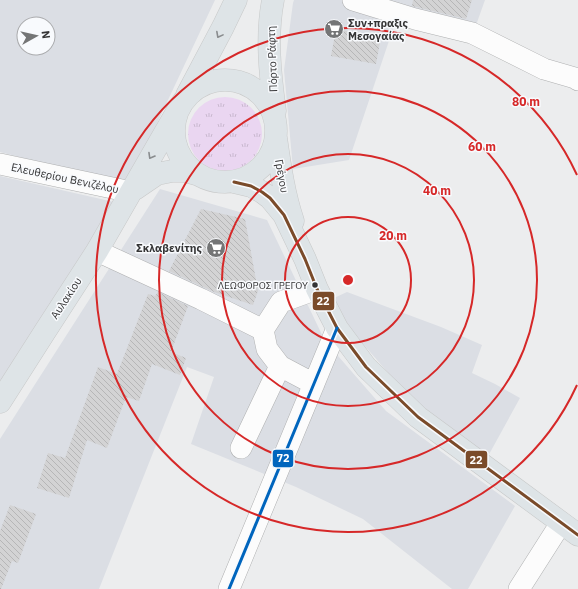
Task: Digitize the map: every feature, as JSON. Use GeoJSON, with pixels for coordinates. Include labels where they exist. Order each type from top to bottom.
{"type":"FeatureCollection","features":[{"type":"Feature","properties":{"kind":"main road"},"geometry":{"type":"LineString","coordinates":[[182,103],[200,85],[214,80],[229,79],[244,82],[257,90],[268,101],[276,128],[272,154],[262,167],[249,177],[234,182],[216,182],[199,175],[185,163],[176,147],[173,128],[182,103],[236,0]]}},
{"type":"Feature","properties":{"kind":"main road","name":"Πόρτο Ράφτη"},"geometry":{"type":"LineString","coordinates":[[273,0],[269,49],[270,75],[276,128]]}},
{"type":"Feature","properties":{"kind":"main road","name":"Αυλακίου"},"geometry":{"type":"LineString","coordinates":[[0,402],[97,251],[182,103]]}},
{"type":"Feature","properties":{"kind":"main road","name":"Γρέγου"},"geometry":{"type":"LineString","coordinates":[[276,128],[280,169],[285,192],[305,259]]}},
{"type":"Feature","properties":{"kind":"main road","name":"Αυλακίου"},"geometry":{"type":"LineString","coordinates":[[131,192],[156,174],[172,171],[185,171],[199,175]]}},
{"type":"Feature","properties":{"kind":"main road","name":"Γρέγου"},"geometry":{"type":"LineString","coordinates":[[234,182],[251,186],[262,192],[270,198],[284,215],[305,259],[317,289],[337,328],[366,367],[418,417],[569,529]]}},
{"type":"Feature","properties":{"kind":"street"},"geometry":{"type":"LineString","coordinates":[[353,0],[415,19],[472,33],[544,70],[578,80]]}},
{"type":"Feature","properties":{"kind":"street","name":"Ελευθερίου Βενιζέλου"},"geometry":{"type":"LineString","coordinates":[[0,164],[131,192]]}},
{"type":"Feature","properties":{"kind":"street"},"geometry":{"type":"LineString","coordinates":[[97,251],[263,330]]}},
{"type":"Feature","properties":{"kind":"street"},"geometry":{"type":"LineString","coordinates":[[314,384],[280,366],[267,349],[263,330],[281,302],[317,289]]}},
{"type":"Feature","properties":{"kind":"street"},"geometry":{"type":"LineString","coordinates":[[230,589],[337,328]]}},
{"type":"Feature","properties":{"kind":"street"},"geometry":{"type":"LineString","coordinates":[[241,448],[280,366]]}},
{"type":"Feature","properties":{"kind":"street"},"geometry":{"type":"LineString","coordinates":[[519,589],[569,529]]}},
{"type":"Feature","properties":{"kind":"shaded area"},"geometry":{"type":"Polygon","coordinates":[[[0,0],[215,0],[128,185],[0,152],[0,0]]]}},
{"type":"Feature","properties":{"kind":"shaded area"},"geometry":{"type":"Polygon","coordinates":[[[294,0],[485,0],[475,28],[400,8],[349,160],[293,169],[284,70],[294,0]]]}},
{"type":"Feature","properties":{"kind":"shaded area"},"geometry":{"type":"Polygon","coordinates":[[[0,176],[127,205],[0,400],[0,176]]]}},
{"type":"Feature","properties":{"kind":"shaded area"},"geometry":{"type":"Polygon","coordinates":[[[160,189],[267,220],[325,341],[386,411],[515,506],[468,589],[452,589],[363,519],[296,487],[191,444],[214,377],[187,367],[99,589],[0,589],[0,439],[160,189]]]}},
{"type":"Feature","properties":{"kind":"shaded area"},"geometry":{"type":"Polygon","coordinates":[[[347,292],[441,327],[482,345],[472,373],[520,398],[487,458],[411,399],[343,321],[334,298],[347,292]]]}},
{"type":"Feature","properties":{"kind":"green space"},"geometry":{"type":"Polygon","coordinates":[[[225,97],[239,100],[251,108],[259,120],[262,134],[259,148],[251,160],[239,168],[225,171],[211,168],[199,160],[191,148],[188,134],[191,120],[199,108],[211,100],[225,97]]]}},
{"type":"Feature","properties":{"kind":"building"},"geometry":{"type":"Polygon","coordinates":[[[413,0],[472,0],[466,19],[412,6],[413,0]]]}},
{"type":"Feature","properties":{"kind":"building"},"geometry":{"type":"Polygon","coordinates":[[[336,29],[381,37],[376,64],[331,56],[336,29]]]}},
{"type":"Feature","properties":{"kind":"building","name":"Σκλαβενίτης"},"geometry":{"type":"Polygon","coordinates":[[[201,209],[245,219],[258,291],[253,305],[214,292],[169,271],[201,209]]]}},
{"type":"Feature","properties":{"kind":"building"},"geometry":{"type":"Polygon","coordinates":[[[158,292],[188,306],[171,352],[186,358],[180,375],[152,364],[139,401],[126,397],[107,448],[87,440],[69,498],[37,488],[48,453],[65,458],[98,367],[117,374],[148,294],[155,296],[158,292]]]}},
{"type":"Feature","properties":{"kind":"building"},"geometry":{"type":"Polygon","coordinates":[[[10,505],[36,514],[18,563],[12,561],[0,589],[0,531],[10,505]]]}},
{"type":"Feature","properties":{"kind":"transit line","name":"22"},"geometry":{"type":"LineString","coordinates":[[234,182],[251,186],[262,192],[270,198],[284,215],[305,259],[317,289],[337,328],[366,367],[418,417],[578,535]]}},
{"type":"Feature","properties":{"kind":"transit line","name":"72"},"geometry":{"type":"LineString","coordinates":[[229,589],[337,328]]}},
{"type":"Feature","properties":{"kind":"place","name":"Συν+πραξις Μεσογαίας"},"geometry":{"type":"Point","coordinates":[334,29]}},
{"type":"Feature","properties":{"kind":"place","name":"Σκλαβενίτης"},"geometry":{"type":"Point","coordinates":[216,248]}},
{"type":"Feature","properties":{"kind":"place","name":"ΛΕΩΦΟΡΟΣ ΓΡΕΓΟΥ"},"geometry":{"type":"Point","coordinates":[315,285]}}]}
